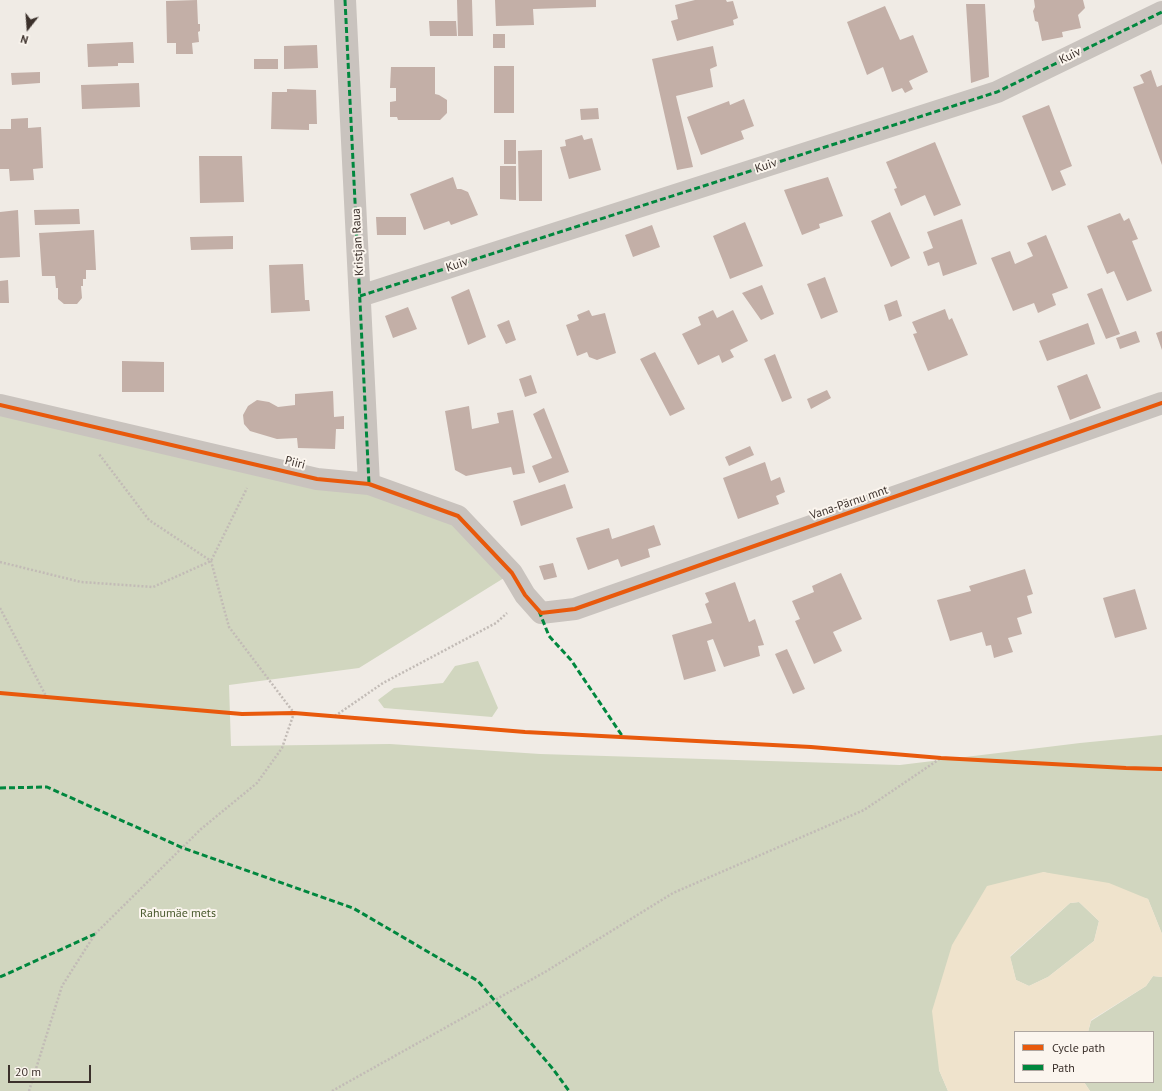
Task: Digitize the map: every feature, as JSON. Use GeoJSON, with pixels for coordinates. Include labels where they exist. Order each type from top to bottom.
{"type":"FeatureCollection","features":[{"type":"Feature","properties":{"kind":"street","name":"Kristjan Raua"},"geometry":{"type":"LineString","coordinates":[[346,0],[369,484]]}},
{"type":"Feature","properties":{"kind":"street","name":"Kuiv"},"geometry":{"type":"LineString","coordinates":[[360,296],[997,92],[1162,12]]}},
{"type":"Feature","properties":{"kind":"street","name":"Vana-Pärnu mnt"},"geometry":{"type":"LineString","coordinates":[[541,613],[575,609],[1162,403]]}},
{"type":"Feature","properties":{"kind":"street","name":"Piiri"},"geometry":{"type":"LineString","coordinates":[[0,405],[318,479],[369,484],[458,516],[512,573],[525,595],[541,613]]}},
{"type":"Feature","properties":{"kind":"path"},"geometry":{"type":"LineString","coordinates":[[98,453],[149,520],[210,562],[229,627],[294,713]]}},
{"type":"Feature","properties":{"kind":"path"},"geometry":{"type":"LineString","coordinates":[[0,562],[81,582],[153,587],[210,562],[258,465]]}},
{"type":"Feature","properties":{"kind":"path"},"geometry":{"type":"LineString","coordinates":[[335,716],[383,683],[496,623],[525,595]]}},
{"type":"Feature","properties":{"kind":"path"},"geometry":{"type":"LineString","coordinates":[[0,608],[47,698]]}},
{"type":"Feature","properties":{"kind":"path"},"geometry":{"type":"LineString","coordinates":[[39,697],[55,698]]}},
{"type":"Feature","properties":{"kind":"path"},"geometry":{"type":"LineString","coordinates":[[29,1091],[62,986],[95,934],[201,829],[257,783],[282,748],[294,713]]}},
{"type":"Feature","properties":{"kind":"path"},"geometry":{"type":"LineString","coordinates":[[286,714],[301,714]]}},
{"type":"Feature","properties":{"kind":"path"},"geometry":{"type":"LineString","coordinates":[[328,716],[343,717]]}},
{"type":"Feature","properties":{"kind":"path"},"geometry":{"type":"LineString","coordinates":[[934,757],[949,758]]}},
{"type":"Feature","properties":{"kind":"path"},"geometry":{"type":"LineString","coordinates":[[332,1091],[545,972],[673,893],[864,810],[941,758]]}},
{"type":"Feature","properties":{"kind":"green space","name":"Rahumäe mets"},"geometry":{"type":"Polygon","coordinates":[[[0,405],[458,516],[512,573],[359,668],[229,685],[231,746],[390,744],[540,754],[900,765],[1080,743],[1162,735],[1162,934],[1148,899],[1043,872],[939,1070],[948,1091],[0,1091],[0,405]]]}},
{"type":"Feature","properties":{"kind":"green space"},"geometry":{"type":"Polygon","coordinates":[[[478,661],[498,708],[492,717],[384,708],[378,700],[394,688],[443,683],[455,666],[478,661]]]}},
{"type":"Feature","properties":{"kind":"green space"},"geometry":{"type":"Polygon","coordinates":[[[1079,902],[1099,921],[1094,941],[1048,977],[1029,986],[1016,980],[1010,957],[1070,903],[1079,902]]]}},
{"type":"Feature","properties":{"kind":"green space"},"geometry":{"type":"Polygon","coordinates":[[[1153,976],[1162,977],[1162,1091],[1090,1091],[1085,1083],[1154,1083],[1154,1031],[1088,1031],[1091,1021],[1146,986],[1153,976]]]}},
{"type":"Feature","properties":{"kind":"sand"},"geometry":{"type":"Polygon","coordinates":[[[1043,872],[1109,883],[1148,899],[1162,934],[1162,977],[1153,976],[1146,986],[1091,1020],[1088,1031],[1014,1031],[1014,1083],[1085,1083],[1090,1091],[948,1091],[939,1070],[932,1011],[952,945],[987,886],[1043,872]],[[1079,902],[1070,903],[1010,956],[1016,980],[1029,986],[1048,977],[1094,941],[1099,921],[1079,902]]]}},
{"type":"Feature","properties":{"kind":"building"},"geometry":{"type":"Polygon","coordinates":[[[197,0],[198,24],[200,24],[200,31],[198,32],[199,42],[192,43],[193,54],[176,54],[176,43],[167,43],[166,1],[197,0]]]}},
{"type":"Feature","properties":{"kind":"building"},"geometry":{"type":"Polygon","coordinates":[[[457,0],[472,0],[473,36],[458,36],[457,0]]]}},
{"type":"Feature","properties":{"kind":"building"},"geometry":{"type":"Polygon","coordinates":[[[495,0],[596,0],[596,7],[533,9],[534,25],[496,26],[495,0]]]}},
{"type":"Feature","properties":{"kind":"building"},"geometry":{"type":"Polygon","coordinates":[[[695,0],[733,1],[738,18],[733,20],[734,25],[677,41],[671,21],[678,19],[675,5],[695,0]]]}},
{"type":"Feature","properties":{"kind":"building"},"geometry":{"type":"Polygon","coordinates":[[[1034,0],[1083,0],[1085,8],[1078,15],[1081,28],[1062,32],[1063,37],[1042,41],[1038,22],[1035,21],[1033,11],[1035,7],[1034,0]]]}},
{"type":"Feature","properties":{"kind":"building"},"geometry":{"type":"Polygon","coordinates":[[[966,4],[985,4],[989,77],[971,83],[966,4]]]}},
{"type":"Feature","properties":{"kind":"building"},"geometry":{"type":"Polygon","coordinates":[[[885,6],[900,40],[913,35],[928,72],[909,81],[913,89],[905,93],[902,88],[892,92],[883,67],[867,75],[847,22],[885,6]]]}},
{"type":"Feature","properties":{"kind":"building"},"geometry":{"type":"Polygon","coordinates":[[[429,21],[456,21],[457,36],[430,36],[429,21]]]}},
{"type":"Feature","properties":{"kind":"building"},"geometry":{"type":"Polygon","coordinates":[[[493,34],[505,34],[505,48],[493,48],[493,34]]]}},
{"type":"Feature","properties":{"kind":"building"},"geometry":{"type":"Polygon","coordinates":[[[133,42],[134,63],[118,63],[118,66],[88,67],[87,44],[133,42]]]}},
{"type":"Feature","properties":{"kind":"building"},"geometry":{"type":"Polygon","coordinates":[[[317,45],[318,68],[284,69],[284,46],[317,45]]]}},
{"type":"Feature","properties":{"kind":"building"},"geometry":{"type":"Polygon","coordinates":[[[713,46],[717,66],[710,69],[713,87],[676,96],[693,167],[677,170],[652,59],[713,46]]]}},
{"type":"Feature","properties":{"kind":"building"},"geometry":{"type":"Polygon","coordinates":[[[254,59],[278,59],[278,69],[254,69],[254,59]]]}},
{"type":"Feature","properties":{"kind":"building"},"geometry":{"type":"Polygon","coordinates":[[[494,66],[514,66],[514,113],[494,113],[494,66]]]}},
{"type":"Feature","properties":{"kind":"building"},"geometry":{"type":"Polygon","coordinates":[[[391,67],[435,67],[435,94],[447,100],[447,113],[440,120],[398,120],[397,117],[390,117],[390,102],[396,101],[396,88],[390,88],[391,67]]]}},
{"type":"Feature","properties":{"kind":"building"},"geometry":{"type":"Polygon","coordinates":[[[1151,70],[1157,87],[1162,85],[1162,165],[1133,87],[1144,83],[1140,75],[1151,70]]]}},
{"type":"Feature","properties":{"kind":"building"},"geometry":{"type":"Polygon","coordinates":[[[40,72],[40,83],[12,85],[11,73],[40,72]]]}},
{"type":"Feature","properties":{"kind":"building"},"geometry":{"type":"Polygon","coordinates":[[[139,83],[140,107],[82,109],[81,85],[139,83]]]}},
{"type":"Feature","properties":{"kind":"building"},"geometry":{"type":"Polygon","coordinates":[[[287,89],[316,90],[317,124],[309,124],[309,130],[271,129],[272,92],[287,92],[287,89]]]}},
{"type":"Feature","properties":{"kind":"building"},"geometry":{"type":"Polygon","coordinates":[[[744,99],[754,126],[741,131],[744,139],[701,155],[687,117],[729,101],[730,105],[744,99]]]}},
{"type":"Feature","properties":{"kind":"building"},"geometry":{"type":"Polygon","coordinates":[[[1049,105],[1072,166],[1060,171],[1066,185],[1052,191],[1022,116],[1049,105]]]}},
{"type":"Feature","properties":{"kind":"building"},"geometry":{"type":"Polygon","coordinates":[[[598,108],[599,119],[581,120],[580,109],[598,108]]]}},
{"type":"Feature","properties":{"kind":"building"},"geometry":{"type":"Polygon","coordinates":[[[28,118],[28,128],[41,127],[43,168],[33,169],[34,180],[10,181],[9,169],[0,169],[0,129],[11,129],[11,119],[28,118]]]}},
{"type":"Feature","properties":{"kind":"building"},"geometry":{"type":"Polygon","coordinates":[[[582,135],[584,140],[592,138],[601,170],[569,179],[560,147],[566,146],[565,140],[582,135]]]}},
{"type":"Feature","properties":{"kind":"building"},"geometry":{"type":"Polygon","coordinates":[[[504,140],[516,140],[516,164],[504,164],[504,140]]]}},
{"type":"Feature","properties":{"kind":"building"},"geometry":{"type":"Polygon","coordinates":[[[935,142],[961,205],[934,216],[925,195],[901,206],[894,189],[897,188],[886,162],[935,142]]]}},
{"type":"Feature","properties":{"kind":"building"},"geometry":{"type":"Polygon","coordinates":[[[542,150],[542,201],[519,201],[518,151],[542,150]]]}},
{"type":"Feature","properties":{"kind":"building"},"geometry":{"type":"Polygon","coordinates":[[[199,156],[242,156],[244,202],[200,203],[199,156]]]}},
{"type":"Feature","properties":{"kind":"building"},"geometry":{"type":"Polygon","coordinates":[[[500,166],[516,166],[516,200],[500,199],[500,166]]]}},
{"type":"Feature","properties":{"kind":"building"},"geometry":{"type":"Polygon","coordinates":[[[453,177],[457,189],[468,192],[478,215],[451,225],[449,221],[424,230],[410,194],[453,177]]]}},
{"type":"Feature","properties":{"kind":"building"},"geometry":{"type":"Polygon","coordinates":[[[828,177],[843,216],[819,224],[820,228],[802,235],[784,190],[828,177]]]}},
{"type":"Feature","properties":{"kind":"building"},"geometry":{"type":"Polygon","coordinates":[[[79,209],[80,224],[35,225],[34,210],[79,209]]]}},
{"type":"Feature","properties":{"kind":"building"},"geometry":{"type":"Polygon","coordinates":[[[18,210],[20,257],[0,258],[0,212],[18,210]]]}},
{"type":"Feature","properties":{"kind":"building"},"geometry":{"type":"Polygon","coordinates":[[[890,212],[910,258],[891,267],[871,221],[890,212]]]}},
{"type":"Feature","properties":{"kind":"building"},"geometry":{"type":"Polygon","coordinates":[[[1120,213],[1124,221],[1129,218],[1138,239],[1132,241],[1152,291],[1127,301],[1114,271],[1107,274],[1087,226],[1120,213]]]}},
{"type":"Feature","properties":{"kind":"building"},"geometry":{"type":"Polygon","coordinates":[[[376,217],[406,217],[406,235],[377,235],[376,217]]]}},
{"type":"Feature","properties":{"kind":"building"},"geometry":{"type":"Polygon","coordinates":[[[962,219],[977,264],[943,276],[939,262],[928,266],[923,252],[933,248],[927,232],[962,219]]]}},
{"type":"Feature","properties":{"kind":"building"},"geometry":{"type":"Polygon","coordinates":[[[745,222],[763,266],[730,279],[713,236],[745,222]]]}},
{"type":"Feature","properties":{"kind":"building"},"geometry":{"type":"Polygon","coordinates":[[[652,225],[660,247],[633,257],[625,235],[652,225]]]}},
{"type":"Feature","properties":{"kind":"building"},"geometry":{"type":"Polygon","coordinates":[[[94,230],[96,270],[86,270],[86,279],[83,279],[83,286],[81,286],[82,298],[77,304],[64,304],[58,299],[58,288],[56,288],[55,276],[42,276],[39,233],[94,230]]]}},
{"type":"Feature","properties":{"kind":"building"},"geometry":{"type":"Polygon","coordinates":[[[1046,235],[1068,288],[1052,294],[1056,305],[1038,313],[1034,303],[1013,311],[991,258],[1010,251],[1015,264],[1033,256],[1027,243],[1046,235]]]}},
{"type":"Feature","properties":{"kind":"building"},"geometry":{"type":"Polygon","coordinates":[[[233,236],[233,249],[191,250],[190,237],[233,236]]]}},
{"type":"Feature","properties":{"kind":"building"},"geometry":{"type":"Polygon","coordinates":[[[303,264],[305,300],[309,300],[310,311],[271,313],[269,265],[303,264]]]}},
{"type":"Feature","properties":{"kind":"building"},"geometry":{"type":"Polygon","coordinates":[[[825,277],[838,312],[821,319],[807,284],[825,277]]]}},
{"type":"Feature","properties":{"kind":"building"},"geometry":{"type":"Polygon","coordinates":[[[8,280],[9,303],[0,303],[0,281],[8,280]]]}},
{"type":"Feature","properties":{"kind":"building"},"geometry":{"type":"Polygon","coordinates":[[[762,285],[774,314],[761,320],[742,293],[762,285]]]}},
{"type":"Feature","properties":{"kind":"building"},"geometry":{"type":"Polygon","coordinates":[[[1102,288],[1120,334],[1106,339],[1087,294],[1102,288]]]}},
{"type":"Feature","properties":{"kind":"building"},"geometry":{"type":"Polygon","coordinates":[[[469,289],[486,337],[468,345],[451,297],[469,289]]]}},
{"type":"Feature","properties":{"kind":"building"},"geometry":{"type":"Polygon","coordinates":[[[897,300],[902,316],[889,321],[884,305],[897,300]]]}},
{"type":"Feature","properties":{"kind":"building"},"geometry":{"type":"Polygon","coordinates":[[[408,307],[417,329],[393,338],[385,316],[408,307]]]}},
{"type":"Feature","properties":{"kind":"building"},"geometry":{"type":"Polygon","coordinates":[[[945,309],[949,320],[952,318],[968,355],[928,371],[913,334],[917,333],[912,322],[945,309]]]}},
{"type":"Feature","properties":{"kind":"building"},"geometry":{"type":"Polygon","coordinates":[[[589,310],[592,316],[605,313],[616,353],[597,360],[589,357],[587,352],[577,356],[566,325],[579,320],[577,315],[589,310]]]}},
{"type":"Feature","properties":{"kind":"building"},"geometry":{"type":"Polygon","coordinates":[[[713,310],[717,318],[733,310],[748,341],[730,350],[734,357],[722,363],[719,355],[698,365],[682,334],[701,325],[698,317],[713,310]]]}},
{"type":"Feature","properties":{"kind":"building"},"geometry":{"type":"Polygon","coordinates":[[[509,320],[516,340],[506,344],[497,325],[509,320]]]}},
{"type":"Feature","properties":{"kind":"building"},"geometry":{"type":"Polygon","coordinates":[[[1088,323],[1095,344],[1047,361],[1039,341],[1088,323]]]}},
{"type":"Feature","properties":{"kind":"building"},"geometry":{"type":"Polygon","coordinates":[[[1136,331],[1140,342],[1120,349],[1116,338],[1136,331]]]}},
{"type":"Feature","properties":{"kind":"building"},"geometry":{"type":"Polygon","coordinates":[[[1162,331],[1162,350],[1156,333],[1162,331]]]}},
{"type":"Feature","properties":{"kind":"building"},"geometry":{"type":"Polygon","coordinates":[[[655,352],[685,409],[670,416],[640,359],[655,352]]]}},
{"type":"Feature","properties":{"kind":"building"},"geometry":{"type":"Polygon","coordinates":[[[775,354],[792,398],[782,402],[764,359],[775,354]]]}},
{"type":"Feature","properties":{"kind":"building"},"geometry":{"type":"Polygon","coordinates":[[[122,361],[164,362],[164,392],[122,392],[122,361]]]}},
{"type":"Feature","properties":{"kind":"building"},"geometry":{"type":"Polygon","coordinates":[[[1087,374],[1101,408],[1070,420],[1057,386],[1087,374]]]}},
{"type":"Feature","properties":{"kind":"building"},"geometry":{"type":"Polygon","coordinates":[[[531,375],[537,393],[525,397],[519,379],[531,375]]]}},
{"type":"Feature","properties":{"kind":"building"},"geometry":{"type":"Polygon","coordinates":[[[827,390],[831,398],[811,409],[807,399],[827,390]]]}},
{"type":"Feature","properties":{"kind":"building"},"geometry":{"type":"Polygon","coordinates":[[[333,391],[334,417],[344,416],[344,429],[336,429],[335,449],[298,448],[297,438],[277,439],[250,431],[244,424],[243,415],[248,406],[257,400],[269,402],[278,407],[295,405],[295,394],[333,391]]]}},
{"type":"Feature","properties":{"kind":"building"},"geometry":{"type":"Polygon","coordinates":[[[469,406],[472,429],[499,423],[497,413],[513,410],[525,473],[513,475],[511,467],[466,476],[455,470],[445,411],[469,406]]]}},
{"type":"Feature","properties":{"kind":"building"},"geometry":{"type":"Polygon","coordinates":[[[544,408],[569,472],[539,483],[532,466],[552,458],[533,414],[544,408]]]}},
{"type":"Feature","properties":{"kind":"building"},"geometry":{"type":"Polygon","coordinates":[[[750,446],[754,455],[729,466],[725,457],[750,446]]]}},
{"type":"Feature","properties":{"kind":"building"},"geometry":{"type":"Polygon","coordinates":[[[765,462],[771,481],[780,477],[785,492],[776,496],[779,504],[738,519],[723,478],[765,462]]]}},
{"type":"Feature","properties":{"kind":"building"},"geometry":{"type":"Polygon","coordinates":[[[565,484],[573,508],[521,526],[513,501],[565,484]]]}},
{"type":"Feature","properties":{"kind":"building"},"geometry":{"type":"Polygon","coordinates":[[[654,525],[661,545],[648,549],[650,557],[621,567],[618,559],[588,570],[576,538],[609,528],[612,539],[654,525]]]}},
{"type":"Feature","properties":{"kind":"building"},"geometry":{"type":"Polygon","coordinates":[[[553,563],[557,577],[544,580],[539,566],[553,563]]]}},
{"type":"Feature","properties":{"kind":"building"},"geometry":{"type":"Polygon","coordinates":[[[1025,569],[1033,594],[1027,596],[1032,613],[1017,618],[1022,634],[1008,638],[1013,652],[994,658],[991,645],[986,646],[982,632],[950,641],[937,600],[971,591],[969,586],[1025,569]]]}},
{"type":"Feature","properties":{"kind":"building"},"geometry":{"type":"Polygon","coordinates":[[[841,573],[862,619],[833,632],[842,651],[814,664],[795,621],[800,619],[792,601],[814,592],[812,586],[841,573]]]}},
{"type":"Feature","properties":{"kind":"building"},"geometry":{"type":"Polygon","coordinates":[[[735,582],[749,622],[755,619],[764,645],[758,646],[760,656],[724,667],[713,639],[707,641],[716,671],[684,680],[672,635],[712,623],[705,604],[709,602],[705,593],[735,582]]]}},
{"type":"Feature","properties":{"kind":"building"},"geometry":{"type":"Polygon","coordinates":[[[1135,589],[1147,629],[1115,638],[1103,598],[1135,589]]]}},
{"type":"Feature","properties":{"kind":"building"},"geometry":{"type":"Polygon","coordinates":[[[787,649],[805,689],[793,694],[775,654],[787,649]]]}},
{"type":"Feature","properties":{"kind":"marked path"},"geometry":{"type":"LineString","coordinates":[[345,0],[369,484]]}},
{"type":"Feature","properties":{"kind":"marked path"},"geometry":{"type":"LineString","coordinates":[[360,296],[997,92],[1162,12]]}},
{"type":"Feature","properties":{"kind":"marked path"},"geometry":{"type":"LineString","coordinates":[[539,611],[549,636],[571,660],[623,737]]}},
{"type":"Feature","properties":{"kind":"marked path"},"geometry":{"type":"LineString","coordinates":[[0,788],[47,787],[183,848],[353,908],[478,981],[553,1069],[569,1091]]}},
{"type":"Feature","properties":{"kind":"marked path"},"geometry":{"type":"LineString","coordinates":[[0,977],[95,934]]}},
{"type":"Feature","properties":{"kind":"cycle path"},"geometry":{"type":"LineString","coordinates":[[0,405],[317,479],[369,484],[458,516],[512,573],[525,595],[541,613],[575,609],[1162,403]]}},
{"type":"Feature","properties":{"kind":"cycle path"},"geometry":{"type":"LineString","coordinates":[[0,693],[242,714],[294,713],[525,732],[811,747],[941,758],[1162,769]]}}]}
